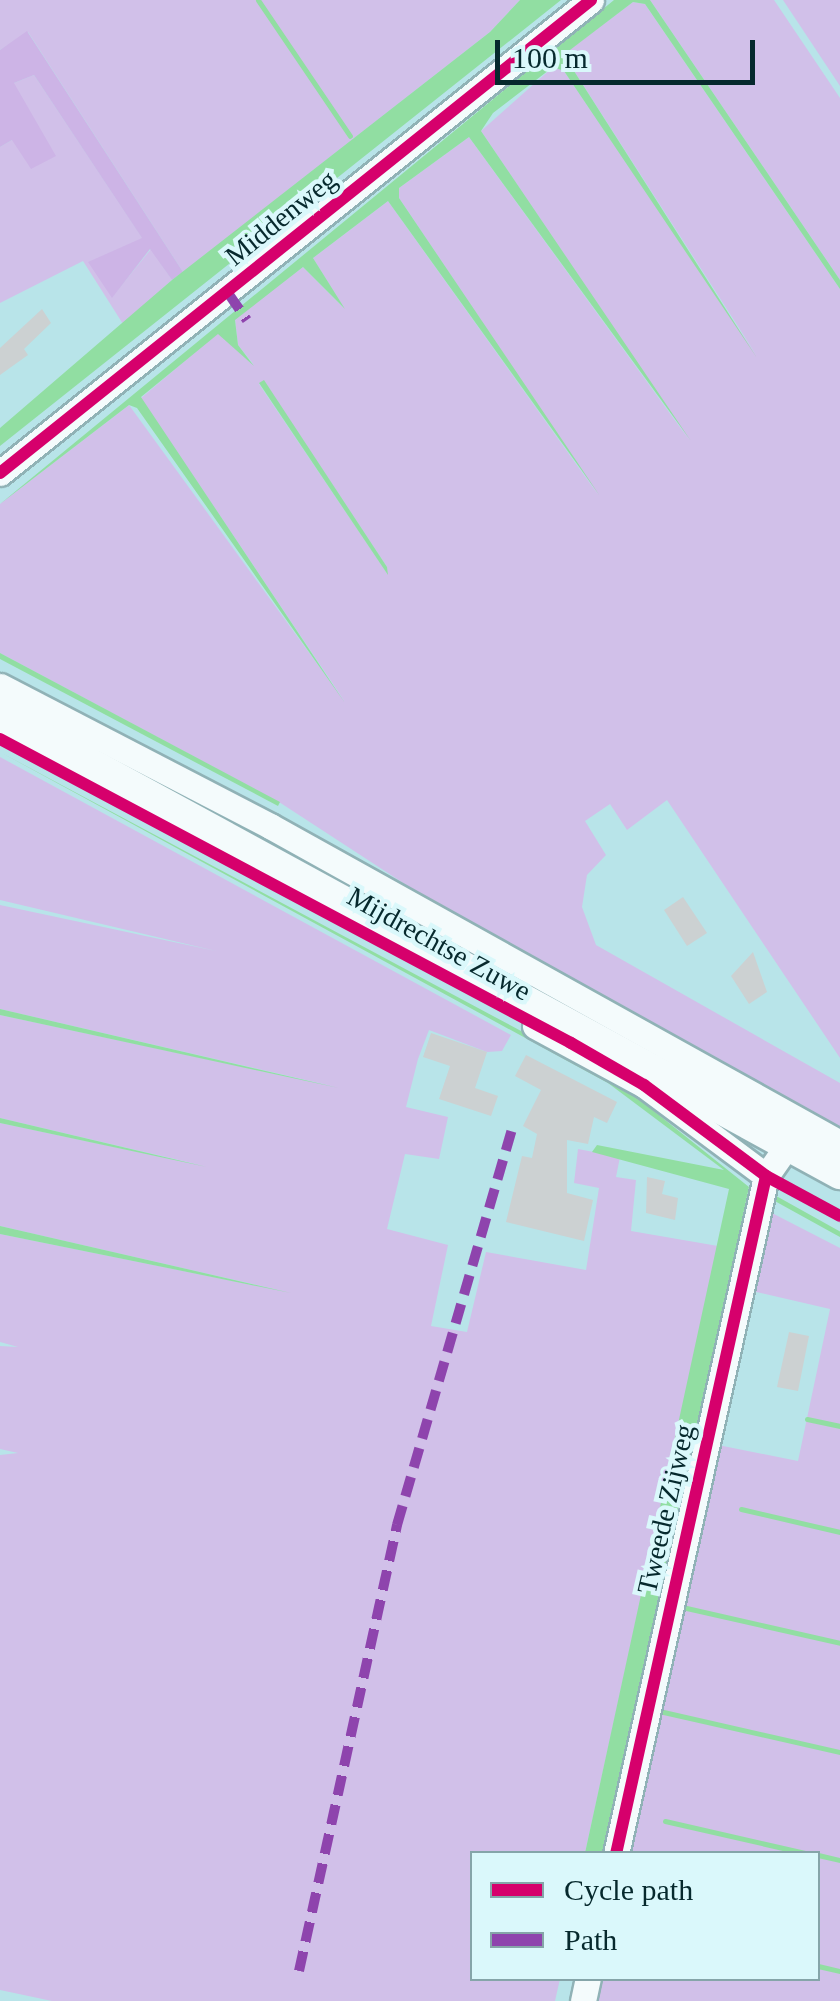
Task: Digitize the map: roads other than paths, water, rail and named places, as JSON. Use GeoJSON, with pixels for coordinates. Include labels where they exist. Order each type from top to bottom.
{"type":"FeatureCollection","features":[{"type":"Feature","properties":{"kind":"main road","name":"Mijdrechtse Zuwe"},"geometry":{"type":"LineString","coordinates":[[0,715],[840,1173]]}},
{"type":"Feature","properties":{"kind":"street","name":"Middenweg"},"geometry":{"type":"LineString","coordinates":[[0,473],[590,0]]}},
{"type":"Feature","properties":{"kind":"street","name":"Mijdrechtse Zuwe"},"geometry":{"type":"LineString","coordinates":[[0,686],[270,826],[840,1142]]}},
{"type":"Feature","properties":{"kind":"street","name":"Mijdrechtse Zuwe"},"geometry":{"type":"LineString","coordinates":[[536,1026],[644,1085],[766,1176]]}},
{"type":"Feature","properties":{"kind":"street","name":"Tweede Zijweg"},"geometry":{"type":"LineString","coordinates":[[617,1851],[766,1176],[788,1145]]}},
{"type":"Feature","properties":{"kind":"waterway"},"geometry":{"type":"LineString","coordinates":[[258,0],[350,136]]}},
{"type":"Feature","properties":{"kind":"waterway"},"geometry":{"type":"LineString","coordinates":[[775,1198],[840,1234]]}},
{"type":"Feature","properties":{"kind":"waterway"},"geometry":{"type":"LineString","coordinates":[[807,1419],[840,1426]]}},
{"type":"Feature","properties":{"kind":"waterway"},"geometry":{"type":"LineString","coordinates":[[741,1509],[840,1532]]}},
{"type":"Feature","properties":{"kind":"waterway"},"geometry":{"type":"LineString","coordinates":[[682,1607],[840,1643]]}},
{"type":"Feature","properties":{"kind":"waterway"},"geometry":{"type":"LineString","coordinates":[[659,1711],[840,1752]]}},
{"type":"Feature","properties":{"kind":"waterway"},"geometry":{"type":"LineString","coordinates":[[665,1821],[796,1851]]}},
{"type":"Feature","properties":{"kind":"waterway"},"geometry":{"type":"LineString","coordinates":[[820,1855],[840,1860]]}},
{"type":"Feature","properties":{"kind":"waterway"},"geometry":{"type":"LineString","coordinates":[[820,1966],[840,1971]]}}]}
